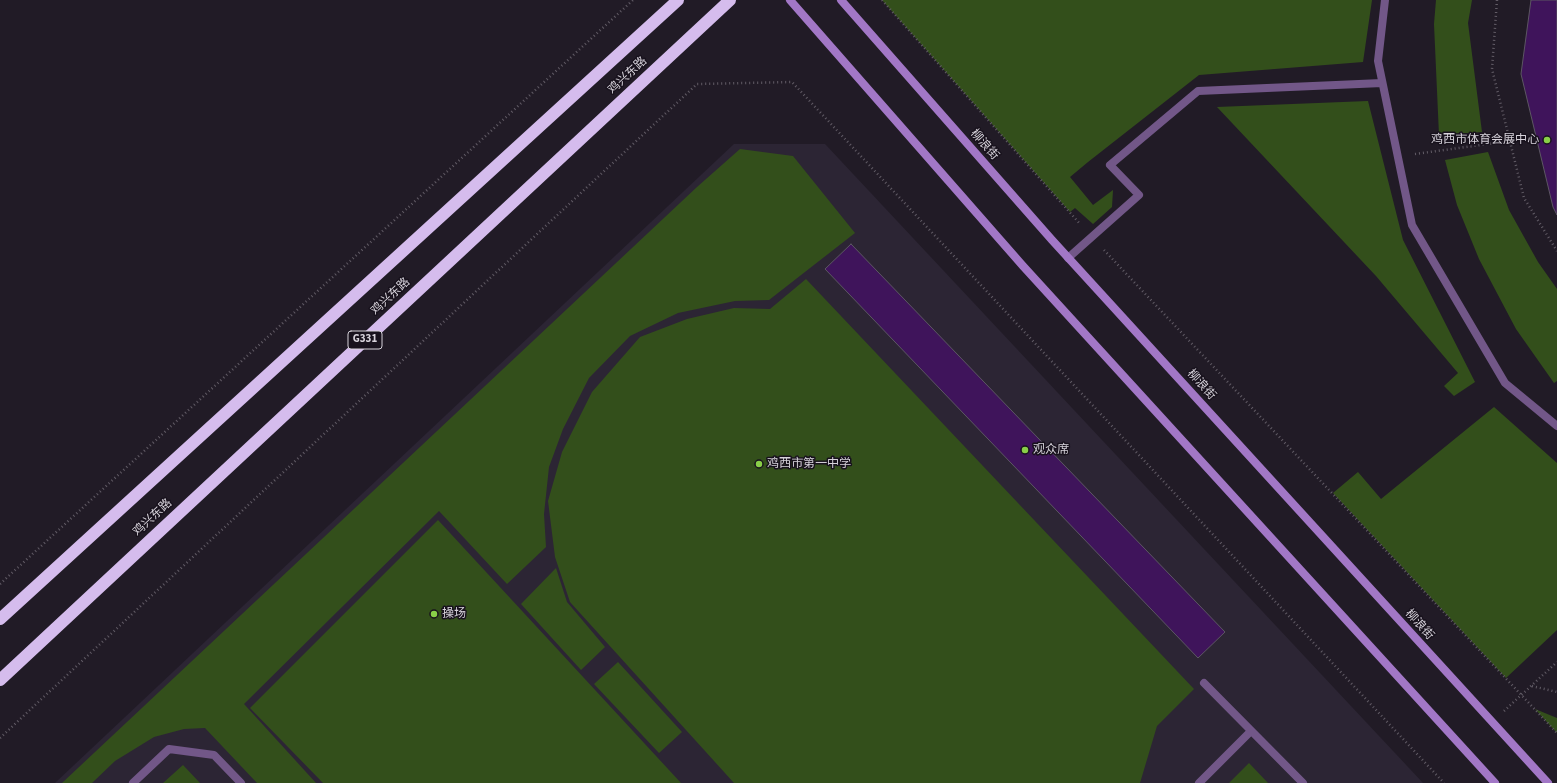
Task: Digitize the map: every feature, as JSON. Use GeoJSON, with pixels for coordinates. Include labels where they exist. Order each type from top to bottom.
{"type":"FeatureCollection","features":[{"type":"Feature","properties":{"kind":"highway","name":"鸡兴东路"},"geometry":{"type":"LineString","coordinates":[[0,619],[678,0]]}},
{"type":"Feature","properties":{"kind":"highway","name":"鸡兴东路"},"geometry":{"type":"LineString","coordinates":[[0,680],[730,0]]}},
{"type":"Feature","properties":{"kind":"main road"},"geometry":{"type":"LineString","coordinates":[[790,0],[1023,266],[1495,783]]}},
{"type":"Feature","properties":{"kind":"main road","name":"柳浪街"},"geometry":{"type":"LineString","coordinates":[[841,0],[1068,258],[1548,783]]}},
{"type":"Feature","properties":{"kind":"street"},"geometry":{"type":"LineString","coordinates":[[1385,0],[1378,61],[1412,225],[1505,383],[1557,426]]}},
{"type":"Feature","properties":{"kind":"street"},"geometry":{"type":"LineString","coordinates":[[1068,258],[1139,195],[1110,165],[1198,91],[1382,83]]}},
{"type":"Feature","properties":{"kind":"street"},"geometry":{"type":"LineString","coordinates":[[1204,683],[1303,783]]}},
{"type":"Feature","properties":{"kind":"street"},"geometry":{"type":"LineString","coordinates":[[1199,783],[1251,730]]}},
{"type":"Feature","properties":{"kind":"street"},"geometry":{"type":"LineString","coordinates":[[133,783],[169,749],[214,755],[241,783]]}},
{"type":"Feature","properties":{"kind":"path"},"geometry":{"type":"LineString","coordinates":[[0,584],[633,0]]}},
{"type":"Feature","properties":{"kind":"path"},"geometry":{"type":"LineString","coordinates":[[882,0],[1092,236],[1557,733]]}},
{"type":"Feature","properties":{"kind":"path"},"geometry":{"type":"LineString","coordinates":[[1497,0],[1492,69],[1524,198],[1557,251]]}},
{"type":"Feature","properties":{"kind":"path"},"geometry":{"type":"LineString","coordinates":[[0,738],[697,84],[792,82],[1444,783]]}},
{"type":"Feature","properties":{"kind":"path"},"geometry":{"type":"LineString","coordinates":[[1398,157],[1510,141]]}},
{"type":"Feature","properties":{"kind":"path"},"geometry":{"type":"LineString","coordinates":[[1492,722],[1557,662]]}},
{"type":"Feature","properties":{"kind":"path"},"geometry":{"type":"LineString","coordinates":[[1532,686],[1557,692]]}},
{"type":"Feature","properties":{"kind":"shaded area","name":"鸡西市第一中学"},"geometry":{"type":"Polygon","coordinates":[[[734,144],[825,144],[1423,783],[55,783],[734,144]]]}},
{"type":"Feature","properties":{"kind":"green space"},"geometry":{"type":"Polygon","coordinates":[[[882,0],[1372,0],[1363,62],[1199,75],[1088,162],[1070,177],[1093,205],[1113,190],[1112,207],[1093,224],[1075,208],[1070,212],[882,0]]]}},
{"type":"Feature","properties":{"kind":"green space"},"geometry":{"type":"Polygon","coordinates":[[[1436,0],[1472,0],[1468,23],[1482,132],[1439,135],[1434,24],[1436,0]]]}},
{"type":"Feature","properties":{"kind":"green space"},"geometry":{"type":"Polygon","coordinates":[[[1368,101],[1403,240],[1475,382],[1454,396],[1444,386],[1458,373],[1376,276],[1217,107],[1368,101]]]}},
{"type":"Feature","properties":{"kind":"green space"},"geometry":{"type":"Polygon","coordinates":[[[740,149],[793,156],[855,233],[769,300],[735,301],[678,313],[630,336],[589,378],[563,429],[549,467],[544,514],[546,547],[507,584],[439,511],[244,704],[316,783],[257,783],[205,728],[184,729],[154,737],[115,761],[92,783],[62,783],[697,187],[740,149]]]}},
{"type":"Feature","properties":{"kind":"green space"},"geometry":{"type":"Polygon","coordinates":[[[1488,152],[1509,210],[1538,262],[1557,289],[1557,381],[1554,383],[1516,329],[1479,259],[1457,205],[1445,160],[1488,152]]]}},
{"type":"Feature","properties":{"kind":"green space"},"geometry":{"type":"Polygon","coordinates":[[[806,279],[1194,689],[1157,726],[1140,783],[734,783],[570,602],[555,557],[548,501],[562,452],[592,392],[640,337],[687,319],[734,308],[770,309],[806,279]]]}},
{"type":"Feature","properties":{"kind":"green space"},"geometry":{"type":"Polygon","coordinates":[[[1494,407],[1557,463],[1557,630],[1506,678],[1333,493],[1358,472],[1381,499],[1494,407]]]}},
{"type":"Feature","properties":{"kind":"green space","name":"操场"},"geometry":{"type":"Polygon","coordinates":[[[438,520],[681,783],[323,783],[250,708],[438,520]]]}},
{"type":"Feature","properties":{"kind":"green space"},"geometry":{"type":"Polygon","coordinates":[[[556,568],[567,602],[605,647],[581,670],[521,604],[556,568]]]}},
{"type":"Feature","properties":{"kind":"green space"},"geometry":{"type":"Polygon","coordinates":[[[618,662],[682,732],[659,753],[594,684],[618,662]]]}},
{"type":"Feature","properties":{"kind":"green space"},"geometry":{"type":"Polygon","coordinates":[[[1535,709],[1557,718],[1557,733],[1535,709]]]}},
{"type":"Feature","properties":{"kind":"green space"},"geometry":{"type":"Polygon","coordinates":[[[1249,763],[1268,783],[1229,783],[1249,763]]]}},
{"type":"Feature","properties":{"kind":"green space"},"geometry":{"type":"Polygon","coordinates":[[[183,765],[200,783],[163,783],[183,765]]]}},
{"type":"Feature","properties":{"kind":"building","name":"鸡西市体育会展中心"},"geometry":{"type":"Polygon","coordinates":[[[1531,0],[1557,0],[1557,215],[1553,207],[1521,74],[1531,0]]]}},
{"type":"Feature","properties":{"kind":"building","name":"观众席"},"geometry":{"type":"Polygon","coordinates":[[[851,244],[1225,632],[1198,658],[825,269],[851,244]]]}},
{"type":"Feature","properties":{"kind":"place","name":"鸡西市体育会展中心"},"geometry":{"type":"Point","coordinates":[1547,140]}},
{"type":"Feature","properties":{"kind":"place","name":"观众席"},"geometry":{"type":"Point","coordinates":[1025,450]}},
{"type":"Feature","properties":{"kind":"place","name":"鸡西市第一中学"},"geometry":{"type":"Point","coordinates":[759,464]}},
{"type":"Feature","properties":{"kind":"place","name":"操场"},"geometry":{"type":"Point","coordinates":[434,614]}}]}
